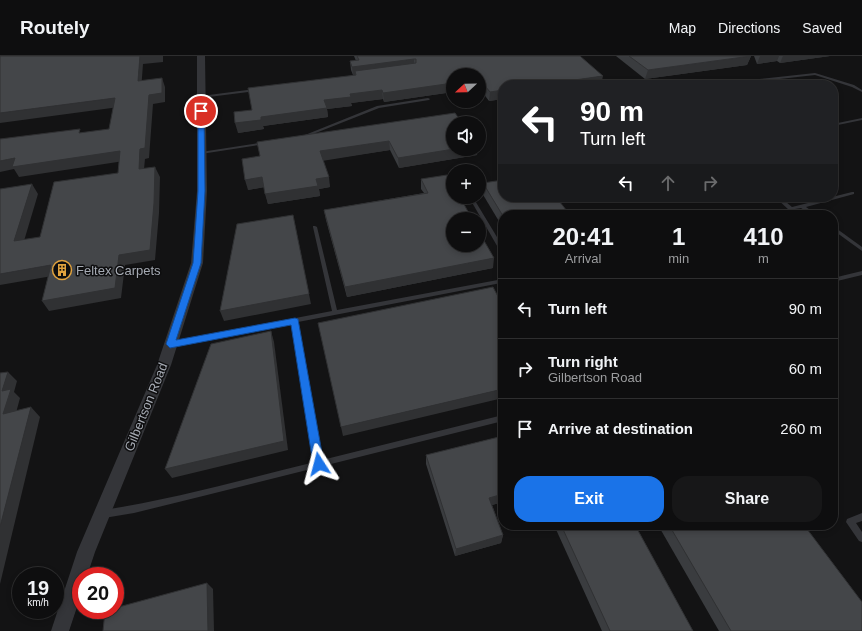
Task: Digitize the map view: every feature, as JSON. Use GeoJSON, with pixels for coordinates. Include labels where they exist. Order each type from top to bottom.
{"type":"FeatureCollection","features":[{"type":"Feature","properties":{"kind":"street","name":"Gilbertson Road"},"geometry":{"type":"LineString","coordinates":[[60,631],[86,552],[164,365],[197,263],[202,191],[201,56]]}},
{"type":"Feature","properties":{"kind":"lane"},"geometry":{"type":"LineString","coordinates":[[760,80],[814,74],[834,80]]}},
{"type":"Feature","properties":{"kind":"lane"},"geometry":{"type":"LineString","coordinates":[[838,81],[862,90]]}},
{"type":"Feature","properties":{"kind":"lane"},"geometry":{"type":"LineString","coordinates":[[201,97],[261,89]]}},
{"type":"Feature","properties":{"kind":"lane"},"geometry":{"type":"LineString","coordinates":[[294,138],[302,137],[378,107],[428,99]]}},
{"type":"Feature","properties":{"kind":"lane"},"geometry":{"type":"LineString","coordinates":[[838,124],[862,120]]}},
{"type":"Feature","properties":{"kind":"lane"},"geometry":{"type":"LineString","coordinates":[[201,153],[271,142]]}},
{"type":"Feature","properties":{"kind":"lane"},"geometry":{"type":"LineString","coordinates":[[838,197],[852,193]]}},
{"type":"Feature","properties":{"kind":"lane"},"geometry":{"type":"LineString","coordinates":[[783,202],[791,209],[817,202]]}},
{"type":"Feature","properties":{"kind":"lane"},"geometry":{"type":"LineString","coordinates":[[476,204],[498,242]]}},
{"type":"Feature","properties":{"kind":"lane"},"geometry":{"type":"LineString","coordinates":[[802,206],[808,210]]}},
{"type":"Feature","properties":{"kind":"lane"},"geometry":{"type":"LineString","coordinates":[[315,227],[335,313]]}},
{"type":"Feature","properties":{"kind":"lane"},"geometry":{"type":"LineString","coordinates":[[838,232],[862,249]]}},
{"type":"Feature","properties":{"kind":"lane"},"geometry":{"type":"LineString","coordinates":[[838,279],[862,273]]}},
{"type":"Feature","properties":{"kind":"lane"},"geometry":{"type":"LineString","coordinates":[[170,344],[498,282]]}},
{"type":"Feature","properties":{"kind":"lane"},"geometry":{"type":"LineString","coordinates":[[295,321],[319,464]]}},
{"type":"Feature","properties":{"kind":"lane"},"geometry":{"type":"LineString","coordinates":[[102,514],[134,509],[196,495],[498,419]]}},
{"type":"Feature","properties":{"kind":"lane"},"geometry":{"type":"LineString","coordinates":[[862,517],[850,522],[862,538]]}},
{"type":"Feature","properties":{"kind":"building"},"geometry":{"type":"Polygon","coordinates":[[[0,56],[140,56],[138,81],[162,78],[162,93],[149,95],[145,148],[140,149],[139,169],[155,167],[150,250],[119,255],[115,288],[42,301],[51,265],[0,274],[0,189],[32,184],[14,241],[40,237],[54,182],[118,173],[120,151],[12,167],[15,158],[0,161],[0,139],[80,129],[79,133],[109,129],[115,98],[0,113],[0,56]]]}},
{"type":"Feature","properties":{"kind":"building"},"geometry":{"type":"Polygon","coordinates":[[[357,56],[580,56],[603,76],[575,80],[498,80],[498,91],[490,92],[486,87],[486,68],[446,68],[446,84],[383,93],[382,90],[350,94],[351,97],[324,100],[327,108],[261,117],[261,120],[235,123],[234,112],[252,110],[248,88],[356,75],[355,71],[416,63],[416,59],[352,67],[350,61],[359,60],[357,56]]]}},
{"type":"Feature","properties":{"kind":"building"},"geometry":{"type":"Polygon","coordinates":[[[629,56],[751,56],[648,70],[629,56]]]}},
{"type":"Feature","properties":{"kind":"building"},"geometry":{"type":"Polygon","coordinates":[[[455,113],[457,116],[446,116],[446,150],[398,158],[389,141],[320,151],[329,177],[316,179],[318,186],[265,194],[262,177],[245,180],[242,159],[260,156],[257,142],[455,113]]]}},
{"type":"Feature","properties":{"kind":"building"},"geometry":{"type":"Polygon","coordinates":[[[446,175],[446,204],[464,204],[468,212],[446,212],[446,252],[486,252],[486,244],[494,258],[345,287],[324,210],[428,193],[421,179],[446,175]]]}},
{"type":"Feature","properties":{"kind":"building"},"geometry":{"type":"Polygon","coordinates":[[[498,181],[498,202],[560,202],[566,210],[499,210],[486,188],[486,183],[498,181]]]}},
{"type":"Feature","properties":{"kind":"building"},"geometry":{"type":"Polygon","coordinates":[[[293,215],[309,294],[220,311],[237,224],[293,215]]]}},
{"type":"Feature","properties":{"kind":"building"},"geometry":{"type":"Polygon","coordinates":[[[493,287],[498,296],[498,390],[341,427],[318,323],[493,287]]]}},
{"type":"Feature","properties":{"kind":"building"},"geometry":{"type":"Polygon","coordinates":[[[271,331],[284,441],[165,469],[211,344],[271,331]]]}},
{"type":"Feature","properties":{"kind":"building"},"geometry":{"type":"Polygon","coordinates":[[[8,372],[2,391],[11,389],[3,414],[31,407],[0,527],[0,373],[8,372]]]}},
{"type":"Feature","properties":{"kind":"building"},"geometry":{"type":"Polygon","coordinates":[[[498,437],[498,495],[489,498],[498,522],[498,530],[501,530],[503,535],[456,549],[426,455],[498,437]]]}},
{"type":"Feature","properties":{"kind":"building"},"geometry":{"type":"Polygon","coordinates":[[[563,530],[638,530],[693,631],[610,631],[563,530]]]}},
{"type":"Feature","properties":{"kind":"building"},"geometry":{"type":"Polygon","coordinates":[[[672,530],[808,530],[862,602],[862,631],[731,631],[672,530]]]}},
{"type":"Feature","properties":{"kind":"building"},"geometry":{"type":"Polygon","coordinates":[[[207,583],[208,631],[103,631],[104,619],[124,619],[124,606],[207,583]]]}},
{"type":"Feature","properties":{"kind":"place","name":"Feltex Carpets"},"geometry":{"type":"Point","coordinates":[62,270]}},
{"type":"Feature","properties":{"kind":"route"},"geometry":{"type":"LineString","coordinates":[[201,111],[202,191],[197,263],[170,344],[295,321],[319,464]]}}]}
